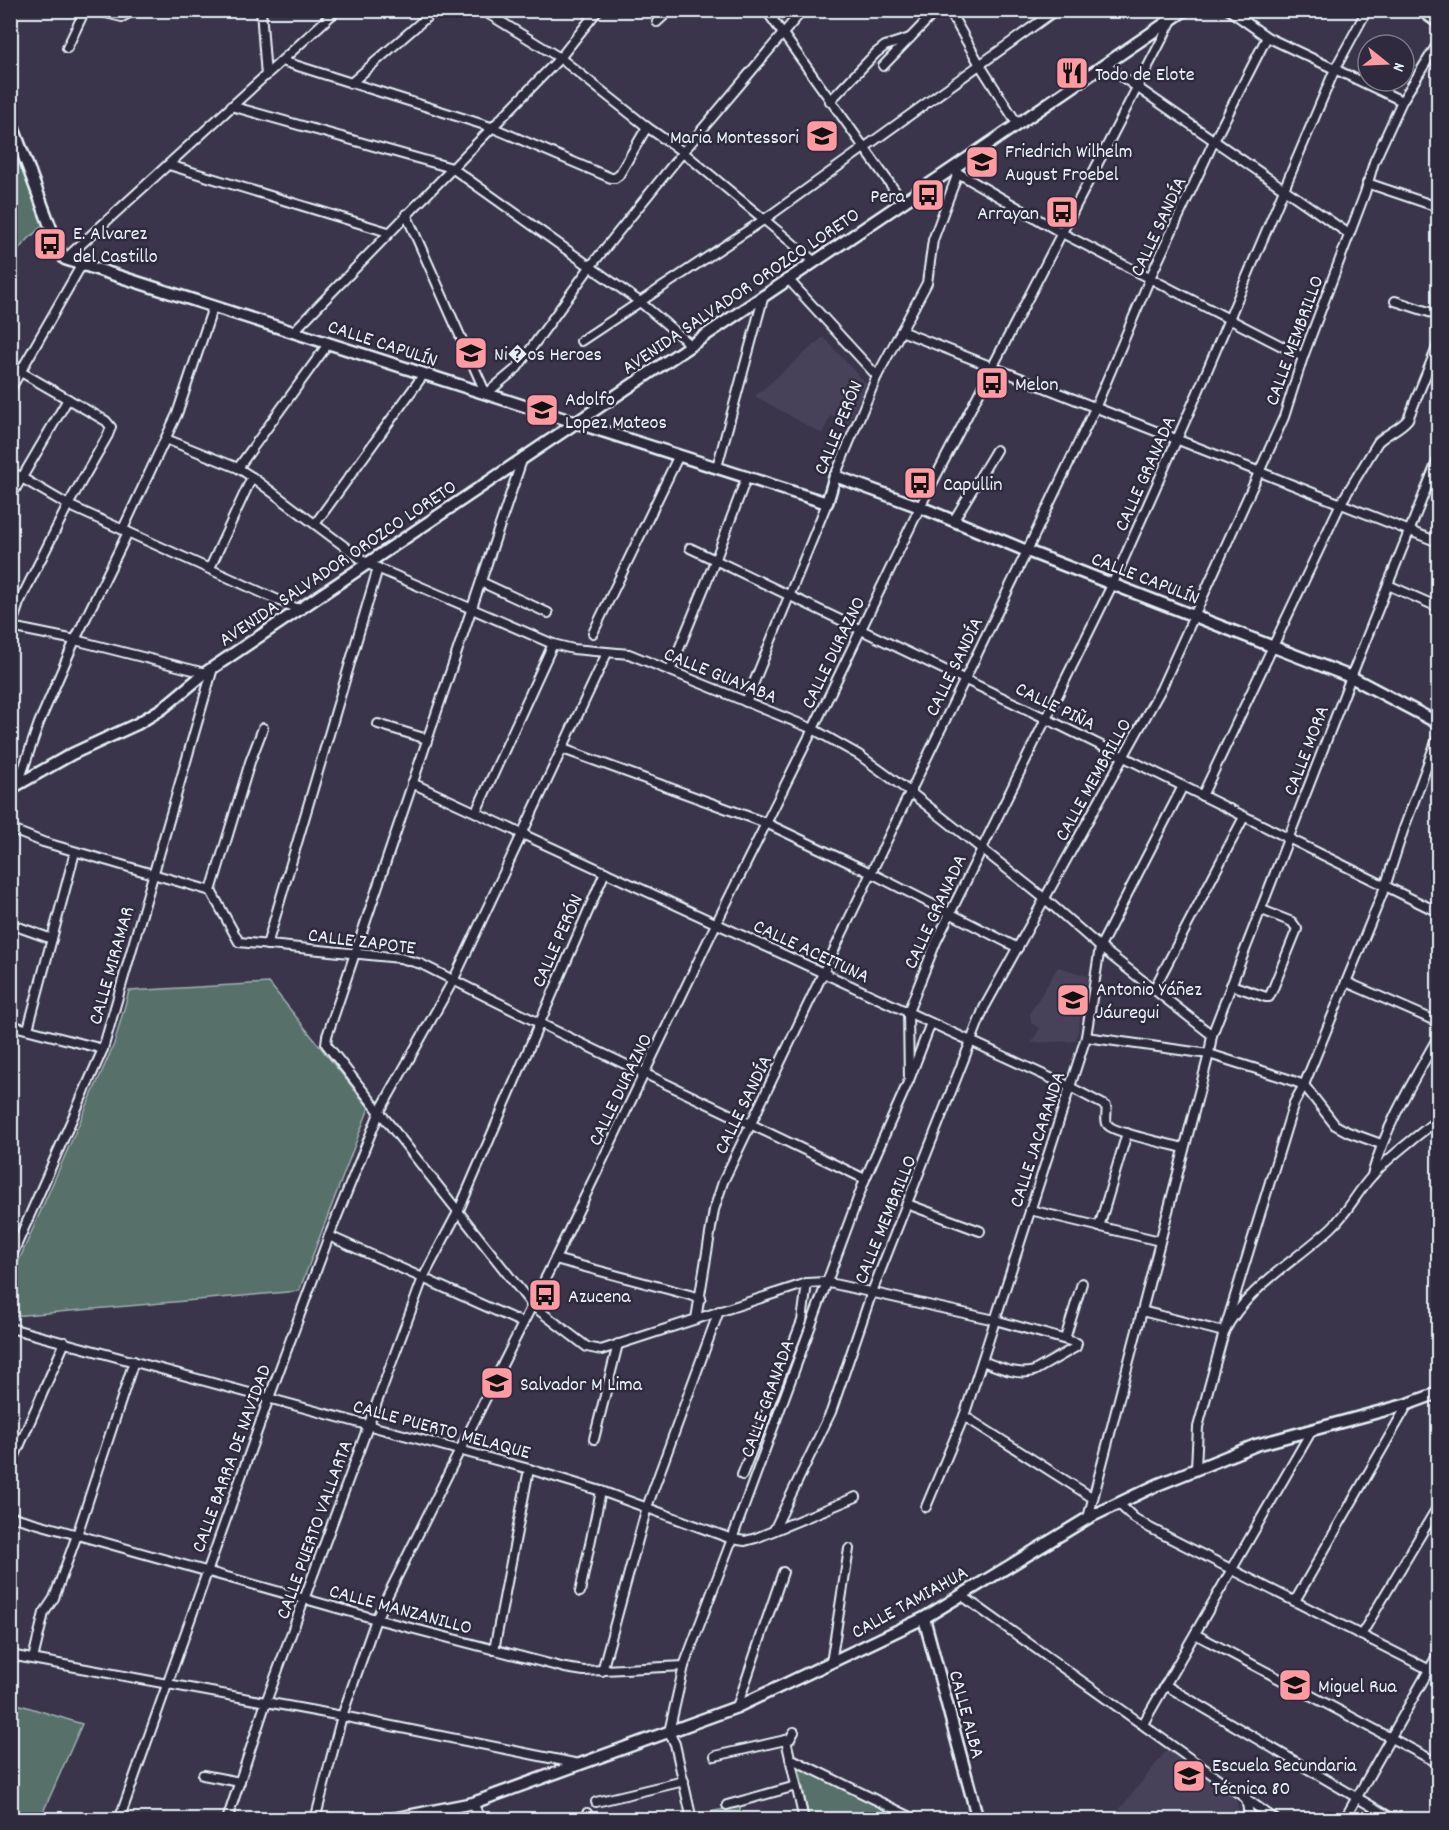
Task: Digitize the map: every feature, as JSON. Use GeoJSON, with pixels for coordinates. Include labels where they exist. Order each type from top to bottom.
{"type":"FeatureCollection","features":[{"type":"Feature","properties":{"kind":"street"},"geometry":{"type":"LineString","coordinates":[[67,48],[86,10]]}},
{"type":"Feature","properties":{"kind":"street"},"geometry":{"type":"LineString","coordinates":[[94,10],[122,17],[135,10]]}},
{"type":"Feature","properties":{"kind":"street"},"geometry":{"type":"LineString","coordinates":[[206,10],[228,10]]}},
{"type":"Feature","properties":{"kind":"street"},"geometry":{"type":"LineString","coordinates":[[261,10],[266,75]]}},
{"type":"Feature","properties":{"kind":"street"},"geometry":{"type":"LineString","coordinates":[[10,119],[14,139],[59,250],[65,259],[337,10]]}},
{"type":"Feature","properties":{"kind":"street"},"geometry":{"type":"LineString","coordinates":[[351,83],[435,10]]}},
{"type":"Feature","properties":{"kind":"street"},"geometry":{"type":"LineString","coordinates":[[482,10],[560,58],[647,127],[683,152],[815,261]]}},
{"type":"Feature","properties":{"kind":"street"},"geometry":{"type":"LineString","coordinates":[[293,332],[560,58],[598,10]]}},
{"type":"Feature","properties":{"kind":"street"},"geometry":{"type":"LineString","coordinates":[[657,22],[670,10]]}},
{"type":"Feature","properties":{"kind":"street"},"geometry":{"type":"LineString","coordinates":[[766,10],[903,202]]}},
{"type":"Feature","properties":{"kind":"street"},"geometry":{"type":"LineString","coordinates":[[406,214],[486,394],[517,368],[590,267],[803,10]]}},
{"type":"Feature","properties":{"kind":"street"},"geometry":{"type":"LineString","coordinates":[[883,66],[937,10]]}},
{"type":"Feature","properties":{"kind":"street"},"geometry":{"type":"LineString","coordinates":[[962,10],[950,13],[1017,125]]}},
{"type":"Feature","properties":{"kind":"street"},"geometry":{"type":"LineString","coordinates":[[581,341],[765,219],[1056,10]]}},
{"type":"Feature","properties":{"kind":"street","name":"AVENIDA SALVADOR OROZCO LORETO"},"geometry":{"type":"LineString","coordinates":[[14,787],[72,754],[136,724],[163,708],[209,670],[300,610],[373,566],[522,458],[903,202],[957,170],[1017,125],[1185,10]]}},
{"type":"Feature","properties":{"kind":"street"},"geometry":{"type":"LineString","coordinates":[[1229,10],[1267,37],[1402,101]]}},
{"type":"Feature","properties":{"kind":"street","name":"CALLE GRANADA"},"geometry":{"type":"LineString","coordinates":[[909,1080],[908,1012],[936,942],[1113,583],[1230,318],[1335,69],[1367,10]]}},
{"type":"Feature","properties":{"kind":"street"},"geometry":{"type":"LineString","coordinates":[[1421,10],[1438,22]]}},
{"type":"Feature","properties":{"kind":"street","name":"CALLE DURAZNO"},"geometry":{"type":"LineString","coordinates":[[315,1820],[342,1716],[376,1618],[555,1259],[920,507],[1172,19]]}},
{"type":"Feature","properties":{"kind":"street","name":"CALLE SANDÍA"},"geometry":{"type":"LineString","coordinates":[[696,1319],[714,1210],[723,1182],[1028,551],[1096,406],[1150,278],[1214,141],[1267,37]]}},
{"type":"Feature","properties":{"kind":"street"},"geometry":{"type":"LineString","coordinates":[[830,101],[876,53],[885,46],[910,38]]}},
{"type":"Feature","properties":{"kind":"street","name":"CALLE MEMBRILLO"},"geometry":{"type":"LineString","coordinates":[[774,1530],[831,1412],[872,1292],[984,1008],[1161,689],[1284,417],[1374,162],[1402,101],[1438,43]]}},
{"type":"Feature","properties":{"kind":"street"},"geometry":{"type":"LineString","coordinates":[[282,61],[491,128],[615,178],[647,127]]}},
{"type":"Feature","properties":{"kind":"street"},"geometry":{"type":"LineString","coordinates":[[1105,65],[1349,234]]}},
{"type":"Feature","properties":{"kind":"street"},"geometry":{"type":"LineString","coordinates":[[231,106],[452,168],[640,302],[691,345]]}},
{"type":"Feature","properties":{"kind":"street"},"geometry":{"type":"LineString","coordinates":[[169,165],[388,232]]}},
{"type":"Feature","properties":{"kind":"street"},"geometry":{"type":"LineString","coordinates":[[957,170],[1060,232],[1304,357]]}},
{"type":"Feature","properties":{"kind":"street","name":"CALLE PERÓN"},"geometry":{"type":"LineString","coordinates":[[746,702],[877,376],[927,283],[933,240],[957,170]]}},
{"type":"Feature","properties":{"kind":"street"},"geometry":{"type":"LineString","coordinates":[[1367,183],[1438,207]]}},
{"type":"Feature","properties":{"kind":"street","name":"CALLE CAPULÍN"},"geometry":{"type":"LineString","coordinates":[[65,259],[827,503]]}},
{"type":"Feature","properties":{"kind":"street"},"geometry":{"type":"LineString","coordinates":[[10,390],[81,264]]}},
{"type":"Feature","properties":{"kind":"street"},"geometry":{"type":"LineString","coordinates":[[788,279],[877,376]]}},
{"type":"Feature","properties":{"kind":"street"},"geometry":{"type":"LineString","coordinates":[[717,466],[764,296]]}},
{"type":"Feature","properties":{"kind":"street"},"geometry":{"type":"LineString","coordinates":[[1395,301],[1438,315]]}},
{"type":"Feature","properties":{"kind":"street"},"geometry":{"type":"LineString","coordinates":[[14,787],[75,640],[177,414],[213,307]]}},
{"type":"Feature","properties":{"kind":"street"},"geometry":{"type":"LineString","coordinates":[[901,331],[1438,542]]}},
{"type":"Feature","properties":{"kind":"street"},"geometry":{"type":"LineString","coordinates":[[238,468],[328,344]]}},
{"type":"Feature","properties":{"kind":"street"},"geometry":{"type":"LineString","coordinates":[[1202,796],[1341,502],[1378,442],[1408,419],[1438,345]]}},
{"type":"Feature","properties":{"kind":"street"},"geometry":{"type":"LineString","coordinates":[[21,372],[106,421],[111,427],[68,505],[20,603],[11,628],[209,670]]}},
{"type":"Feature","properties":{"kind":"street"},"geometry":{"type":"LineString","coordinates":[[315,524],[424,374]]}},
{"type":"Feature","properties":{"kind":"street"},"geometry":{"type":"LineString","coordinates":[[10,498],[68,399]]}},
{"type":"Feature","properties":{"kind":"street","name":"CALLE GUAYABA"},"geometry":{"type":"LineString","coordinates":[[166,439],[238,468],[373,566],[553,645],[573,650],[629,654],[813,729],[859,755],[910,792],[1045,899],[1212,1035]]}},
{"type":"Feature","properties":{"kind":"street"},"geometry":{"type":"LineString","coordinates":[[954,520],[996,450]]}},
{"type":"Feature","properties":{"kind":"street"},"geometry":{"type":"LineString","coordinates":[[592,633],[679,455]]}},
{"type":"Feature","properties":{"kind":"street"},"geometry":{"type":"LineString","coordinates":[[522,458],[326,1044],[532,1305],[586,1347],[601,1350],[807,1283],[825,1282],[995,1320],[1077,1343],[1076,1347],[1027,1373],[1016,1372],[982,1361]]}},
{"type":"Feature","properties":{"kind":"street","name":"CALLE MORA"},"geometry":{"type":"LineString","coordinates":[[1088,1518],[1185,1149],[1212,1035],[1438,459]]}},
{"type":"Feature","properties":{"kind":"street"},"geometry":{"type":"LineString","coordinates":[[10,471],[68,505],[300,610]]}},
{"type":"Feature","properties":{"kind":"street"},"geometry":{"type":"LineString","coordinates":[[670,671],[716,561],[747,476]]}},
{"type":"Feature","properties":{"kind":"street","name":"CALLE CAPULÍN"},"geometry":{"type":"LineString","coordinates":[[835,476],[954,520],[1351,677],[1438,723]]}},
{"type":"Feature","properties":{"kind":"street"},"geometry":{"type":"LineString","coordinates":[[210,568],[252,477]]}},
{"type":"Feature","properties":{"kind":"street","name":"CALLE PIÑA"},"geometry":{"type":"LineString","coordinates":[[690,548],[965,679],[1438,912]]}},
{"type":"Feature","properties":{"kind":"street"},"geometry":{"type":"LineString","coordinates":[[267,945],[373,566]]}},
{"type":"Feature","properties":{"kind":"street"},"geometry":{"type":"LineString","coordinates":[[481,582],[548,613]]}},
{"type":"Feature","properties":{"kind":"street"},"geometry":{"type":"LineString","coordinates":[[1388,585],[1438,607]]}},
{"type":"Feature","properties":{"kind":"street"},"geometry":{"type":"LineString","coordinates":[[476,812],[553,645]]}},
{"type":"Feature","properties":{"kind":"street","name":"CALLE BARRA DE NAVIDAD"},"geometry":{"type":"LineString","coordinates":[[119,1820],[269,1398],[329,1236],[380,1111],[454,979],[607,653]]}},
{"type":"Feature","properties":{"kind":"street","name":"CALLE MIRAMAR"},"geometry":{"type":"LineString","coordinates":[[10,1260],[103,1049],[154,874],[209,670]]}},
{"type":"Feature","properties":{"kind":"street"},"geometry":{"type":"LineString","coordinates":[[378,724],[427,739]]}},
{"type":"Feature","properties":{"kind":"street"},"geometry":{"type":"LineString","coordinates":[[10,829],[43,843],[211,891],[250,762],[263,728]]}},
{"type":"Feature","properties":{"kind":"street"},"geometry":{"type":"LineString","coordinates":[[1196,1468],[1198,1427],[1224,1332],[1294,1103],[1304,1085],[1385,887],[1438,736]]}},
{"type":"Feature","properties":{"kind":"street"},"geometry":{"type":"LineString","coordinates":[[563,749],[766,823],[871,873],[1018,948]]}},
{"type":"Feature","properties":{"kind":"street","name":"CALLE ACEITUNA"},"geometry":{"type":"LineString","coordinates":[[412,783],[1070,1087],[1104,1104],[1108,1109],[1107,1125],[1126,1133],[1185,1149]]}},
{"type":"Feature","properties":{"kind":"street","name":"CALLE JACARANDA"},"geometry":{"type":"LineString","coordinates":[[926,1507],[964,1416],[1086,1036],[1100,946],[1183,786]]}},
{"type":"Feature","properties":{"kind":"street"},"geometry":{"type":"LineString","coordinates":[[1154,989],[1244,817]]}},
{"type":"Feature","properties":{"kind":"street"},"geometry":{"type":"LineString","coordinates":[[27,1029],[75,852]]}},
{"type":"Feature","properties":{"kind":"street","name":"CALLE PERÓN"},"geometry":{"type":"LineString","coordinates":[[539,1023],[605,872]]}},
{"type":"Feature","properties":{"kind":"street","name":"CALLE ZAPOTE"},"geometry":{"type":"LineString","coordinates":[[211,891],[239,942],[400,958],[421,963],[539,1023],[646,1072],[865,1179]]}},
{"type":"Feature","properties":{"kind":"street"},"geometry":{"type":"LineString","coordinates":[[1231,986],[1269,997],[1296,932],[1296,927],[1292,922],[1262,909]]}},
{"type":"Feature","properties":{"kind":"street"},"geometry":{"type":"LineString","coordinates":[[10,924],[52,939]]}},
{"type":"Feature","properties":{"kind":"street"},"geometry":{"type":"LineString","coordinates":[[1346,982],[1438,1022]]}},
{"type":"Feature","properties":{"kind":"street","name":"CALLE PUERTO VALLARTA"},"geometry":{"type":"LineString","coordinates":[[227,1820],[266,1702],[423,1278],[459,1210],[539,1023]]}},
{"type":"Feature","properties":{"kind":"street","name":"CALLE GRANADA"},"geometry":{"type":"LineString","coordinates":[[669,1732],[684,1666],[825,1282],[865,1179],[909,1080],[931,1023]]}},
{"type":"Feature","properties":{"kind":"street"},"geometry":{"type":"LineString","coordinates":[[10,1025],[103,1049]]}},
{"type":"Feature","properties":{"kind":"street"},"geometry":{"type":"LineString","coordinates":[[1086,1036],[1209,1054],[1304,1085],[1335,1125],[1381,1144]]}},
{"type":"Feature","properties":{"kind":"street"},"geometry":{"type":"LineString","coordinates":[[1371,1176],[1381,1144],[1402,1100],[1438,1037]]}},
{"type":"Feature","properties":{"kind":"street"},"geometry":{"type":"LineString","coordinates":[[1224,1332],[1232,1317],[1251,1296],[1333,1227],[1371,1176],[1438,1119]]}},
{"type":"Feature","properties":{"kind":"street"},"geometry":{"type":"LineString","coordinates":[[1099,1227],[1126,1133]]}},
{"type":"Feature","properties":{"kind":"street"},"geometry":{"type":"LineString","coordinates":[[907,1204],[980,1231]]}},
{"type":"Feature","properties":{"kind":"street"},"geometry":{"type":"LineString","coordinates":[[1030,1210],[1160,1241]]}},
{"type":"Feature","properties":{"kind":"street"},"geometry":{"type":"LineString","coordinates":[[329,1236],[523,1323]]}},
{"type":"Feature","properties":{"kind":"street"},"geometry":{"type":"LineString","coordinates":[[555,1259],[701,1298]]}},
{"type":"Feature","properties":{"kind":"street"},"geometry":{"type":"LineString","coordinates":[[742,1475],[802,1321],[807,1283]]}},
{"type":"Feature","properties":{"kind":"street"},"geometry":{"type":"LineString","coordinates":[[1065,1339],[1082,1283]]}},
{"type":"Feature","properties":{"kind":"street"},"geometry":{"type":"LineString","coordinates":[[602,1671],[647,1507],[719,1311]]}},
{"type":"Feature","properties":{"kind":"street"},"geometry":{"type":"LineString","coordinates":[[1142,1311],[1224,1332]]}},
{"type":"Feature","properties":{"kind":"street","name":"CALLE PUERTO MELAQUE"},"geometry":{"type":"LineString","coordinates":[[10,1328],[529,1468],[647,1507],[732,1539],[745,1541],[756,1538],[856,1497]]}},
{"type":"Feature","properties":{"kind":"street"},"geometry":{"type":"LineString","coordinates":[[10,1467],[65,1342]]}},
{"type":"Feature","properties":{"kind":"street"},"geometry":{"type":"LineString","coordinates":[[594,1439],[618,1344]]}},
{"type":"Feature","properties":{"kind":"street"},"geometry":{"type":"LineString","coordinates":[[33,1659],[44,1612],[54,1598],[77,1535],[134,1361]]}},
{"type":"Feature","properties":{"kind":"street","name":"CALLE TAMIAHUA"},"geometry":{"type":"LineString","coordinates":[[387,1820],[473,1803],[737,1707],[924,1618],[1088,1518],[1157,1485],[1256,1445],[1408,1404],[1438,1393]]}},
{"type":"Feature","properties":{"kind":"street"},"geometry":{"type":"LineString","coordinates":[[1295,1601],[1408,1404]]}},
{"type":"Feature","properties":{"kind":"street"},"geometry":{"type":"LineString","coordinates":[[964,1416],[1093,1498]]}},
{"type":"Feature","properties":{"kind":"street"},"geometry":{"type":"LineString","coordinates":[[1143,1724],[1312,1430]]}},
{"type":"Feature","properties":{"kind":"street"},"geometry":{"type":"LineString","coordinates":[[494,1650],[529,1468]]}},
{"type":"Feature","properties":{"kind":"street"},"geometry":{"type":"LineString","coordinates":[[580,1592],[601,1491]]}},
{"type":"Feature","properties":{"kind":"street"},"geometry":{"type":"LineString","coordinates":[[1119,1504],[1134,1518],[1150,1528],[1438,1674]]}},
{"type":"Feature","properties":{"kind":"street"},"geometry":{"type":"LineString","coordinates":[[1361,1635],[1438,1506]]}},
{"type":"Feature","properties":{"kind":"street","name":"CALLE MANZANILLO"},"geometry":{"type":"LineString","coordinates":[[10,1516],[305,1599],[494,1650],[584,1671],[684,1666]]}},
{"type":"Feature","properties":{"kind":"street"},"geometry":{"type":"LineString","coordinates":[[831,1663],[849,1549]]}},
{"type":"Feature","properties":{"kind":"street"},"geometry":{"type":"LineString","coordinates":[[737,1707],[783,1572]]}},
{"type":"Feature","properties":{"kind":"street"},"geometry":{"type":"LineString","coordinates":[[961,1595],[1276,1820]]}},
{"type":"Feature","properties":{"kind":"street","name":"CALLE ALBA"},"geometry":{"type":"LineString","coordinates":[[924,1618],[978,1820]]}},
{"type":"Feature","properties":{"kind":"street"},"geometry":{"type":"LineString","coordinates":[[1195,1634],[1438,1763]]}},
{"type":"Feature","properties":{"kind":"street"},"geometry":{"type":"LineString","coordinates":[[1344,1820],[1438,1654]]}},
{"type":"Feature","properties":{"kind":"street"},"geometry":{"type":"LineString","coordinates":[[10,1655],[342,1716],[579,1764]]}},
{"type":"Feature","properties":{"kind":"street"},"geometry":{"type":"LineString","coordinates":[[1165,1685],[1395,1820]]}},
{"type":"Feature","properties":{"kind":"street"},"geometry":{"type":"LineString","coordinates":[[669,1732],[675,1744],[692,1820]]}},
{"type":"Feature","properties":{"kind":"street"},"geometry":{"type":"LineString","coordinates":[[715,1756],[790,1739],[794,1732]]}},
{"type":"Feature","properties":{"kind":"street"},"geometry":{"type":"LineString","coordinates":[[786,1740],[804,1820]]}},
{"type":"Feature","properties":{"kind":"street"},"geometry":{"type":"LineString","coordinates":[[790,1758],[917,1820]]}},
{"type":"Feature","properties":{"kind":"street"},"geometry":{"type":"LineString","coordinates":[[203,1775],[240,1782]]}},
{"type":"Feature","properties":{"kind":"street"},"geometry":{"type":"LineString","coordinates":[[596,1802],[684,1781]]}},
{"type":"Feature","properties":{"kind":"street"},"geometry":{"type":"LineString","coordinates":[[728,1805],[796,1786]]}},
{"type":"Feature","properties":{"kind":"street"},"geometry":{"type":"LineString","coordinates":[[1246,1798],[1250,1820]]}},
{"type":"Feature","properties":{"kind":"street"},"geometry":{"type":"LineString","coordinates":[[473,1803],[481,1820]]}},
{"type":"Feature","properties":{"kind":"shaded area"},"geometry":{"type":"Polygon","coordinates":[[[823,337],[867,384],[848,424],[831,415],[822,434],[755,396],[823,337]]]}},
{"type":"Feature","properties":{"kind":"shaded area"},"geometry":{"type":"Polygon","coordinates":[[[1058,967],[1088,976],[1076,1041],[1031,1043],[1040,1028],[1031,1023],[1030,1013],[1058,967]]]}},
{"type":"Feature","properties":{"kind":"shaded area"},"geometry":{"type":"Polygon","coordinates":[[[1167,1750],[1236,1798],[1240,1819],[1112,1819],[1167,1750]]]}},
{"type":"Feature","properties":{"kind":"green space"},"geometry":{"type":"Polygon","coordinates":[[[18,155],[44,224],[11,256],[11,157],[18,155]]]}},
{"type":"Feature","properties":{"kind":"green space"},"geometry":{"type":"Polygon","coordinates":[[[269,983],[369,1108],[299,1291],[13,1316],[13,1274],[114,1044],[129,991],[269,983]]]}},
{"type":"Feature","properties":{"kind":"green space"},"geometry":{"type":"Polygon","coordinates":[[[11,1702],[82,1724],[40,1819],[11,1819],[11,1702]]]}},
{"type":"Feature","properties":{"kind":"green space"},"geometry":{"type":"Polygon","coordinates":[[[799,1767],[894,1812],[907,1819],[809,1819],[799,1767]]]}},
{"type":"Feature","properties":{"kind":"green space"},"geometry":{"type":"Polygon","coordinates":[[[739,1806],[743,1819],[700,1819],[699,1814],[739,1806]]]}},
{"type":"Feature","properties":{"kind":"place","name":"Todo de Elote"},"geometry":{"type":"Point","coordinates":[1072,73]}},
{"type":"Feature","properties":{"kind":"place","name":"Maria Montessori"},"geometry":{"type":"Point","coordinates":[822,136]}},
{"type":"Feature","properties":{"kind":"place","name":"Friedrich Wilhelm August Froebel"},"geometry":{"type":"Point","coordinates":[982,162]}},
{"type":"Feature","properties":{"kind":"place","name":"Pera"},"geometry":{"type":"Point","coordinates":[928,195]}},
{"type":"Feature","properties":{"kind":"place","name":"Arrayan"},"geometry":{"type":"Point","coordinates":[1062,212]}},
{"type":"Feature","properties":{"kind":"place","name":"E. Alvarez del Castillo"},"geometry":{"type":"Point","coordinates":[50,244]}},
{"type":"Feature","properties":{"kind":"place","name":"Ni�os Heroes"},"geometry":{"type":"Point","coordinates":[471,353]}},
{"type":"Feature","properties":{"kind":"place","name":"Melon"},"geometry":{"type":"Point","coordinates":[992,383]}},
{"type":"Feature","properties":{"kind":"place","name":"Adolfo Lopez Mateos"},"geometry":{"type":"Point","coordinates":[542,410]}},
{"type":"Feature","properties":{"kind":"place","name":"Capullin"},"geometry":{"type":"Point","coordinates":[920,483]}},
{"type":"Feature","properties":{"kind":"place","name":"Antonio Yáñez Jáuregui"},"geometry":{"type":"Point","coordinates":[1073,1000]}},
{"type":"Feature","properties":{"kind":"place","name":"Azucena"},"geometry":{"type":"Point","coordinates":[545,1295]}},
{"type":"Feature","properties":{"kind":"place","name":"Salvador M Lima"},"geometry":{"type":"Point","coordinates":[497,1383]}},
{"type":"Feature","properties":{"kind":"place","name":"Miguel Rua"},"geometry":{"type":"Point","coordinates":[1295,1685]}},
{"type":"Feature","properties":{"kind":"place","name":"Escuela Secundaria Técnica 80"},"geometry":{"type":"Point","coordinates":[1189,1776]}}]}
